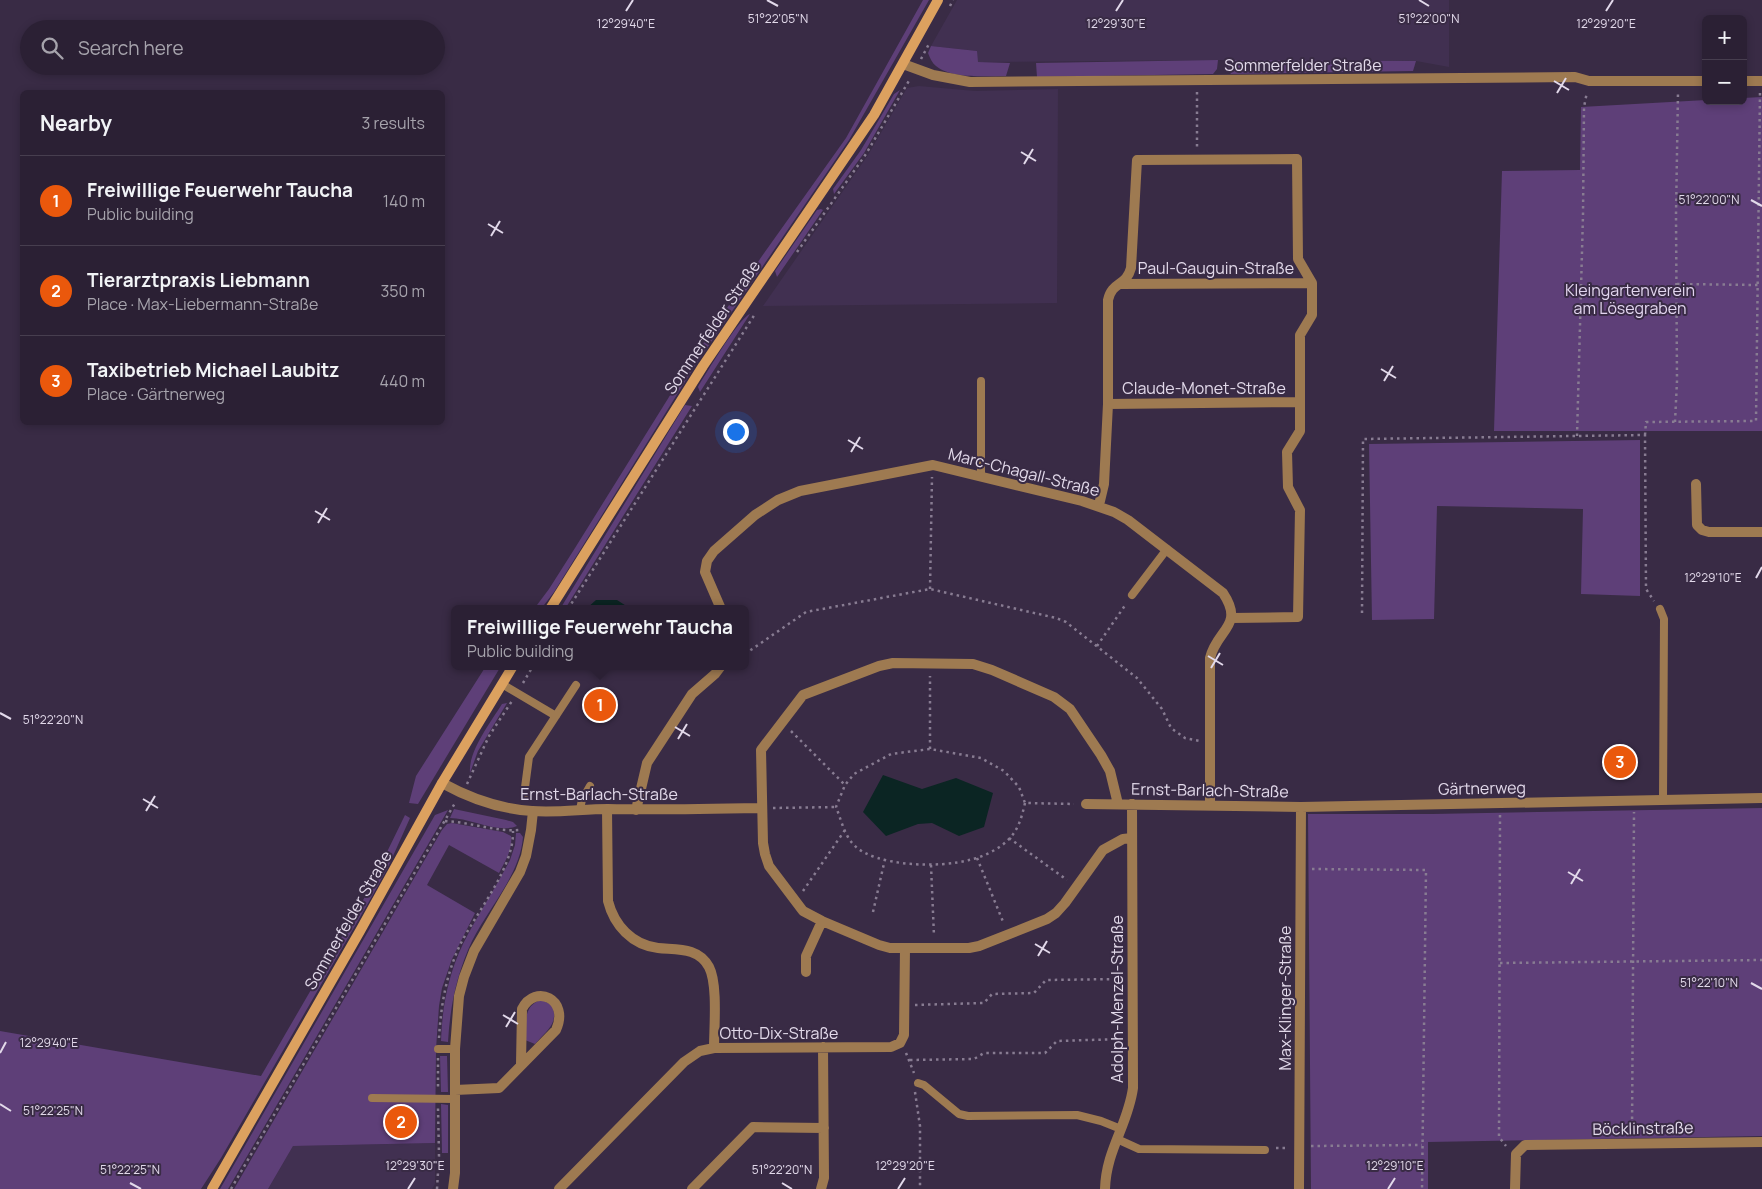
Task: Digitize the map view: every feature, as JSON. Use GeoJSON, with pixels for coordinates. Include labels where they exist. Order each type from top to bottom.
{"type":"FeatureCollection","features":[{"type":"Feature","properties":{"kind":"main road","name":"Sommerfelder Straße"},"geometry":{"type":"LineString","coordinates":[[553,605],[703,366],[874,115],[938,0]]}},
{"type":"Feature","properties":{"kind":"main road","name":"Sommerfelder Straße"},"geometry":{"type":"LineString","coordinates":[[212,1189],[360,931],[442,783],[511,670]]}},
{"type":"Feature","properties":{"kind":"street","name":"Sommerfelder Straße"},"geometry":{"type":"LineString","coordinates":[[903,64],[933,76],[970,82],[1576,77],[1589,80],[1702,81]]}},
{"type":"Feature","properties":{"kind":"street"},"geometry":{"type":"LineString","coordinates":[[1747,81],[1761,81]]}},
{"type":"Feature","properties":{"kind":"street"},"geometry":{"type":"LineString","coordinates":[[1099,505],[1104,484],[1108,404],[1108,300],[1110,291],[1114,286],[1121,284],[1131,268],[1137,160],[1297,159],[1298,259],[1312,283],[1312,314],[1300,334],[1300,430],[1287,452],[1288,487],[1300,510],[1298,617],[1231,618],[1228,626],[1216,643],[1210,658],[1210,806]]}},
{"type":"Feature","properties":{"kind":"street","name":"Paul-Gauguin-Straße"},"geometry":{"type":"LineString","coordinates":[[1121,284],[1312,283]]}},
{"type":"Feature","properties":{"kind":"street","name":"Claude-Monet-Straße"},"geometry":{"type":"LineString","coordinates":[[1108,404],[1300,402]]}},
{"type":"Feature","properties":{"kind":"street","name":"Marc-Chagall-Straße"},"geometry":{"type":"LineString","coordinates":[[719,605],[705,572],[707,561],[714,551],[755,515],[778,500],[800,491],[933,465],[1099,505],[1128,520],[1223,593],[1232,611],[1231,618]]}},
{"type":"Feature","properties":{"kind":"street"},"geometry":{"type":"LineString","coordinates":[[1696,484],[1697,525],[1702,530],[1709,532],[1762,532]]}},
{"type":"Feature","properties":{"kind":"street","name":"Ernst-Barlach-Straße"},"geometry":{"type":"LineString","coordinates":[[1118,804],[1110,770],[1070,709],[1061,702],[992,670],[973,664],[893,663],[879,666],[803,695],[761,750],[761,808],[765,854],[769,866],[795,903],[803,911],[880,945],[905,948],[969,948],[979,946],[1047,919],[1056,913],[1103,850],[1123,839],[1132,838]]}},
{"type":"Feature","properties":{"kind":"street"},"geometry":{"type":"LineString","coordinates":[[636,810],[647,763],[692,694],[718,670]]}},
{"type":"Feature","properties":{"kind":"street","name":"Ernst-Barlach-Straße"},"geometry":{"type":"LineString","coordinates":[[442,783],[461,794],[487,804],[532,811],[761,808]]}},
{"type":"Feature","properties":{"kind":"street","name":"Gärtnerweg"},"geometry":{"type":"LineString","coordinates":[[1301,807],[1762,798]]}},
{"type":"Feature","properties":{"kind":"street","name":"Ernst-Barlach-Straße"},"geometry":{"type":"LineString","coordinates":[[1086,804],[1301,807]]}},
{"type":"Feature","properties":{"kind":"street","name":"Adolph-Menzel-Straße"},"geometry":{"type":"LineString","coordinates":[[1105,1189],[1110,1153],[1122,1129],[1131,1101],[1133,1039],[1132,804]]}},
{"type":"Feature","properties":{"kind":"street","name":"Max-Klinger-Straße"},"geometry":{"type":"LineString","coordinates":[[1299,1189],[1301,807]]}},
{"type":"Feature","properties":{"kind":"street"},"geometry":{"type":"LineString","coordinates":[[608,809],[608,901],[610,909],[620,926],[636,942],[657,948],[686,950],[702,959],[709,968],[713,985],[714,1048]]}},
{"type":"Feature","properties":{"kind":"street"},"geometry":{"type":"LineString","coordinates":[[453,1189],[455,1173],[455,1049],[459,996],[474,951],[520,872],[526,856],[531,830],[532,811]]}},
{"type":"Feature","properties":{"kind":"street"},"geometry":{"type":"LineString","coordinates":[[806,972],[806,956],[822,921]]}},
{"type":"Feature","properties":{"kind":"street"},"geometry":{"type":"LineString","coordinates":[[900,1043],[904,1035],[905,948]]}},
{"type":"Feature","properties":{"kind":"street"},"geometry":{"type":"LineString","coordinates":[[455,1094],[500,1088],[556,1030],[560,1014],[554,1001],[541,996],[532,998],[524,1004],[522,1009],[522,1064]]}},
{"type":"Feature","properties":{"kind":"street","name":"Otto-Dix-Straße"},"geometry":{"type":"LineString","coordinates":[[559,1189],[684,1062],[700,1051],[714,1048],[891,1047],[900,1043]]}},
{"type":"Feature","properties":{"kind":"street"},"geometry":{"type":"LineString","coordinates":[[821,1189],[824,1178],[823,1048]]}},
{"type":"Feature","properties":{"kind":"street"},"geometry":{"type":"LineString","coordinates":[[692,1189],[753,1127],[824,1128]]}},
{"type":"Feature","properties":{"kind":"street","name":"Böcklinstraße"},"geometry":{"type":"LineString","coordinates":[[1515,1189],[1516,1154],[1525,1146],[1762,1142]]}},
{"type":"Feature","properties":{"kind":"lane"},"geometry":{"type":"LineString","coordinates":[[981,477],[982,381]]}},
{"type":"Feature","properties":{"kind":"lane"},"geometry":{"type":"LineString","coordinates":[[1132,595],[1167,549]]}},
{"type":"Feature","properties":{"kind":"lane"},"geometry":{"type":"LineString","coordinates":[[1660,609],[1664,619],[1663,800]]}},
{"type":"Feature","properties":{"kind":"lane"},"geometry":{"type":"LineString","coordinates":[[502,684],[556,716]]}},
{"type":"Feature","properties":{"kind":"lane"},"geometry":{"type":"LineString","coordinates":[[524,795],[530,757],[576,685]]}},
{"type":"Feature","properties":{"kind":"lane"},"geometry":{"type":"LineString","coordinates":[[580,809],[582,800],[590,786]]}},
{"type":"Feature","properties":{"kind":"lane"},"geometry":{"type":"LineString","coordinates":[[438,1049],[455,1049]]}},
{"type":"Feature","properties":{"kind":"lane"},"geometry":{"type":"LineString","coordinates":[[918,1083],[924,1085],[960,1114],[968,1116],[1077,1115],[1122,1129]]}},
{"type":"Feature","properties":{"kind":"lane"},"geometry":{"type":"LineString","coordinates":[[372,1098],[455,1094]]}},
{"type":"Feature","properties":{"kind":"lane"},"geometry":{"type":"LineString","coordinates":[[1117,1139],[1139,1149],[1265,1150]]}},
{"type":"Feature","properties":{"kind":"path"},"geometry":{"type":"LineString","coordinates":[[948,10],[953,0]]}},
{"type":"Feature","properties":{"kind":"path"},"geometry":{"type":"LineString","coordinates":[[797,252],[866,154],[930,42]]}},
{"type":"Feature","properties":{"kind":"path"},"geometry":{"type":"LineString","coordinates":[[1197,80],[1197,160]]}},
{"type":"Feature","properties":{"kind":"path"},"geometry":{"type":"LineString","coordinates":[[1577,436],[1584,107],[1589,80]]}},
{"type":"Feature","properties":{"kind":"path"},"geometry":{"type":"LineString","coordinates":[[1675,422],[1677,381],[1676,215],[1678,81]]}},
{"type":"Feature","properties":{"kind":"path"},"geometry":{"type":"LineString","coordinates":[[1660,609],[1646,589],[1646,422],[1756,421],[1761,81]]}},
{"type":"Feature","properties":{"kind":"path"},"geometry":{"type":"LineString","coordinates":[[1677,284],[1758,285]]}},
{"type":"Feature","properties":{"kind":"path"},"geometry":{"type":"LineString","coordinates":[[571,605],[756,312]]}},
{"type":"Feature","properties":{"kind":"path"},"geometry":{"type":"LineString","coordinates":[[1362,614],[1364,439],[1645,435]]}},
{"type":"Feature","properties":{"kind":"path"},"geometry":{"type":"LineString","coordinates":[[930,589],[933,465]]}},
{"type":"Feature","properties":{"kind":"path"},"geometry":{"type":"LineString","coordinates":[[749,651],[806,612],[930,589],[1056,618],[1066,622],[1137,678],[1162,710],[1171,728],[1186,738],[1209,742]]}},
{"type":"Feature","properties":{"kind":"path"},"geometry":{"type":"LineString","coordinates":[[1097,646],[1132,595]]}},
{"type":"Feature","properties":{"kind":"path"},"geometry":{"type":"LineString","coordinates":[[930,663],[930,749]]}},
{"type":"Feature","properties":{"kind":"path"},"geometry":{"type":"LineString","coordinates":[[231,1189],[473,774],[489,736],[530,670]]}},
{"type":"Feature","properties":{"kind":"path"},"geometry":{"type":"LineString","coordinates":[[782,722],[844,785]]}},
{"type":"Feature","properties":{"kind":"path"},"geometry":{"type":"LineString","coordinates":[[930,749],[981,758],[1004,771],[1019,786],[1025,803],[1020,823],[1009,838],[994,850],[977,858],[931,865],[915,865],[885,860],[869,855],[853,845],[844,830],[836,807],[844,785],[854,774],[891,754],[930,749]]}},
{"type":"Feature","properties":{"kind":"path"},"geometry":{"type":"LineString","coordinates":[[1632,1143],[1634,800]]}},
{"type":"Feature","properties":{"kind":"path"},"geometry":{"type":"LineString","coordinates":[[1500,802],[1499,1137],[1510,1152]]}},
{"type":"Feature","properties":{"kind":"path"},"geometry":{"type":"LineString","coordinates":[[1025,803],[1086,804]]}},
{"type":"Feature","properties":{"kind":"path"},"geometry":{"type":"LineString","coordinates":[[761,808],[836,807]]}},
{"type":"Feature","properties":{"kind":"path"},"geometry":{"type":"LineString","coordinates":[[445,821],[513,831],[531,830]]}},
{"type":"Feature","properties":{"kind":"path"},"geometry":{"type":"LineString","coordinates":[[795,903],[844,830]]}},
{"type":"Feature","properties":{"kind":"path"},"geometry":{"type":"LineString","coordinates":[[1009,838],[1076,886]]}},
{"type":"Feature","properties":{"kind":"path"},"geometry":{"type":"LineString","coordinates":[[977,858],[1008,935]]}},
{"type":"Feature","properties":{"kind":"path"},"geometry":{"type":"LineString","coordinates":[[874,912],[885,860]]}},
{"type":"Feature","properties":{"kind":"path"},"geometry":{"type":"LineString","coordinates":[[931,865],[934,948]]}},
{"type":"Feature","properties":{"kind":"path"},"geometry":{"type":"LineString","coordinates":[[1300,869],[1426,870],[1422,1189]]}},
{"type":"Feature","properties":{"kind":"path"},"geometry":{"type":"LineString","coordinates":[[1500,963],[1762,960]]}},
{"type":"Feature","properties":{"kind":"path"},"geometry":{"type":"LineString","coordinates":[[904,1006],[984,1003],[992,994],[1034,993],[1046,980],[1132,979]]}},
{"type":"Feature","properties":{"kind":"path"},"geometry":{"type":"LineString","coordinates":[[910,1060],[974,1059],[984,1053],[1045,1053],[1057,1041],[1133,1039]]}},
{"type":"Feature","properties":{"kind":"path"},"geometry":{"type":"LineString","coordinates":[[900,1043],[910,1060],[918,1083],[914,1095],[920,1126],[920,1189]]}},
{"type":"Feature","properties":{"kind":"path"},"geometry":{"type":"LineString","coordinates":[[1265,1150],[1269,1148],[1299,1147],[1422,1145]]}},
{"type":"Feature","properties":{"kind":"shaded area"},"geometry":{"type":"Polygon","coordinates":[[[957,0],[1449,0],[1449,67],[1416,61],[977,62],[977,51],[931,46],[957,0]]]}},
{"type":"Feature","properties":{"kind":"shaded area"},"geometry":{"type":"Polygon","coordinates":[[[919,86],[975,91],[1058,89],[1057,303],[763,306],[868,155],[907,88],[919,86]]]}},
{"type":"Feature","properties":{"kind":"shaded area"},"geometry":{"type":"Polygon","coordinates":[[[596,600],[617,600],[625,605],[590,605],[596,600]]]}},
{"type":"Feature","properties":{"kind":"shaded area"},"geometry":{"type":"Polygon","coordinates":[[[883,775],[922,789],[956,778],[993,793],[984,827],[959,836],[932,823],[918,824],[886,836],[863,812],[883,775]]]}},
{"type":"Feature","properties":{"kind":"shaded area"},"geometry":{"type":"Polygon","coordinates":[[[435,1143],[435,1184],[432,1189],[268,1189],[293,1146],[435,1143]]]}},
{"type":"Feature","properties":{"kind":"green space"},"geometry":{"type":"Polygon","coordinates":[[[923,0],[929,0],[849,140],[696,364],[554,592],[544,605],[537,605],[549,589],[692,360],[762,256],[846,138],[923,0]]]}},
{"type":"Feature","properties":{"kind":"green space"},"geometry":{"type":"Polygon","coordinates":[[[931,46],[977,51],[978,62],[1010,63],[1006,76],[960,75],[943,70],[932,62],[928,53],[931,46]]]}},
{"type":"Feature","properties":{"kind":"green space"},"geometry":{"type":"Polygon","coordinates":[[[1218,60],[1217,69],[1213,74],[1037,77],[1036,63],[1218,60]]]}},
{"type":"Feature","properties":{"kind":"green space"},"geometry":{"type":"Polygon","coordinates":[[[1227,60],[1416,61],[1413,71],[1231,74],[1228,70],[1227,60]]]}},
{"type":"Feature","properties":{"kind":"green space"},"geometry":{"type":"Polygon","coordinates":[[[900,90],[864,153],[834,194],[833,189],[861,150],[894,94],[900,90]]]}},
{"type":"Feature","properties":{"kind":"green space","name":"Kleingartenverein am Lösegraben"},"geometry":{"type":"Polygon","coordinates":[[[1762,97],[1762,431],[1494,431],[1502,171],[1580,170],[1581,107],[1702,100],[1702,105],[1747,105],[1747,98],[1762,97]]]}},
{"type":"Feature","properties":{"kind":"green space"},"geometry":{"type":"Polygon","coordinates":[[[817,210],[823,210],[777,277],[775,271],[817,210]]]}},
{"type":"Feature","properties":{"kind":"green space"},"geometry":{"type":"Polygon","coordinates":[[[750,314],[700,392],[698,387],[715,359],[738,325],[750,314]]]}},
{"type":"Feature","properties":{"kind":"green space"},"geometry":{"type":"Polygon","coordinates":[[[685,405],[692,406],[568,605],[562,605],[685,405]]]}},
{"type":"Feature","properties":{"kind":"green space"},"geometry":{"type":"Polygon","coordinates":[[[1640,440],[1640,596],[1581,594],[1583,509],[1437,506],[1434,619],[1372,620],[1369,444],[1640,440]]]}},
{"type":"Feature","properties":{"kind":"green space"},"geometry":{"type":"Polygon","coordinates":[[[483,670],[499,670],[418,804],[409,803],[416,776],[483,670]]]}},
{"type":"Feature","properties":{"kind":"green space"},"geometry":{"type":"Polygon","coordinates":[[[507,703],[478,751],[470,773],[470,764],[476,746],[502,704],[507,703]]]}},
{"type":"Feature","properties":{"kind":"green space"},"geometry":{"type":"Polygon","coordinates":[[[1762,808],[1762,1136],[1428,1142],[1428,1189],[1311,1189],[1308,814],[1432,814],[1762,808]]]}},
{"type":"Feature","properties":{"kind":"green space"},"geometry":{"type":"Polygon","coordinates":[[[454,809],[506,820],[513,822],[517,826],[501,828],[450,818],[454,809]]]}},
{"type":"Feature","properties":{"kind":"green space"},"geometry":{"type":"Polygon","coordinates":[[[448,810],[228,1189],[220,1189],[435,815],[448,810]]]}},
{"type":"Feature","properties":{"kind":"green space"},"geometry":{"type":"Polygon","coordinates":[[[405,815],[410,818],[389,865],[371,898],[221,1158],[201,1189],[0,1189],[0,1031],[261,1076],[366,895],[405,815]]]}},
{"type":"Feature","properties":{"kind":"green space"},"geometry":{"type":"Polygon","coordinates":[[[452,823],[503,832],[511,836],[511,846],[499,873],[449,845],[427,885],[475,913],[452,959],[442,988],[436,1049],[435,1143],[293,1146],[268,1189],[234,1189],[442,830],[447,824],[452,823]]]}},
{"type":"Feature","properties":{"kind":"green space"},"geometry":{"type":"Polygon","coordinates":[[[516,833],[520,833],[523,837],[521,851],[510,878],[472,941],[462,965],[455,990],[448,1042],[441,1041],[444,1004],[453,968],[468,934],[510,860],[515,845],[516,833]]]}},
{"type":"Feature","properties":{"kind":"green space"},"geometry":{"type":"Polygon","coordinates":[[[542,1000],[552,1005],[554,1017],[551,1026],[535,1044],[525,1040],[526,1021],[531,1006],[542,1000]]]}},
{"type":"Feature","properties":{"kind":"green space"},"geometry":{"type":"Polygon","coordinates":[[[440,1056],[447,1056],[448,1092],[441,1092],[440,1056]]]}},
{"type":"Feature","properties":{"kind":"green space"},"geometry":{"type":"Polygon","coordinates":[[[441,1104],[448,1105],[448,1153],[442,1153],[441,1104]]]}},
{"type":"Feature","properties":{"kind":"place","name":"Freiwillige Feuerwehr Taucha"},"geometry":{"type":"Point","coordinates":[600,705]}},
{"type":"Feature","properties":{"kind":"place","name":"Taxibetrieb Michael Laubitz"},"geometry":{"type":"Point","coordinates":[1620,762]}},
{"type":"Feature","properties":{"kind":"place","name":"Tierarztpraxis Liebmann"},"geometry":{"type":"Point","coordinates":[401,1122]}}]}
